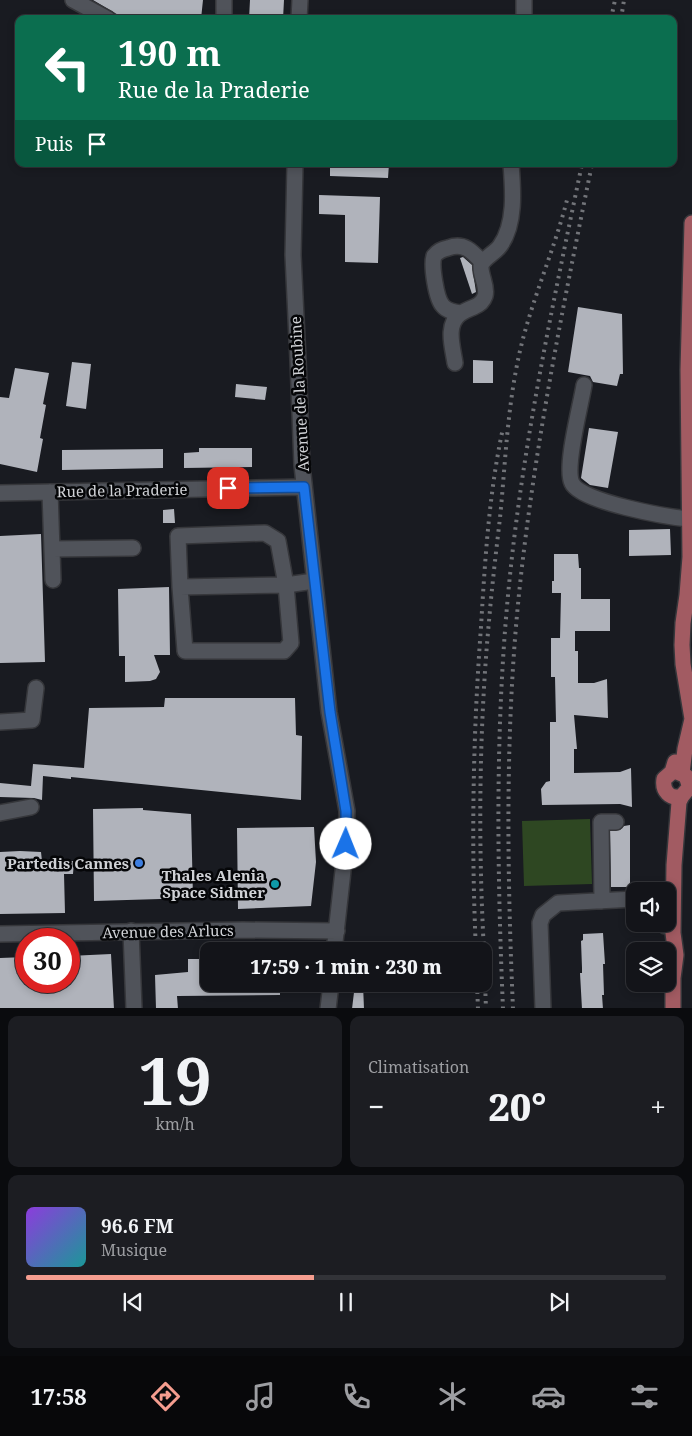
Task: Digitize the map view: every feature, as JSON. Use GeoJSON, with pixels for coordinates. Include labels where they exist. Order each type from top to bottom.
{"type":"FeatureCollection","features":[{"type":"Feature","properties":{"kind":"main road"},"geometry":{"type":"LineString","coordinates":[[677,773],[674,767],[682,718],[688,697],[682,645],[690,557],[688,361],[692,223]]}},
{"type":"Feature","properties":{"kind":"main road"},"geometry":{"type":"LineString","coordinates":[[677,773],[686,776],[689,785],[688,789],[677,796],[665,792],[663,783],[667,776],[677,773]]}},
{"type":"Feature","properties":{"kind":"main road"},"geometry":{"type":"LineString","coordinates":[[670,882],[679,802],[677,796]]}},
{"type":"Feature","properties":{"kind":"main road"},"geometry":{"type":"LineString","coordinates":[[673,932],[676,955],[673,978],[673,1008]]}},
{"type":"Feature","properties":{"kind":"main road"},"geometry":{"type":"LineString","coordinates":[[666,992],[667,1008]]}},
{"type":"Feature","properties":{"kind":"street"},"geometry":{"type":"LineString","coordinates":[[73,0],[101,15]]}},
{"type":"Feature","properties":{"kind":"street"},"geometry":{"type":"LineString","coordinates":[[224,0],[224,15]]}},
{"type":"Feature","properties":{"kind":"street"},"geometry":{"type":"LineString","coordinates":[[299,15],[300,0]]}},
{"type":"Feature","properties":{"kind":"street"},"geometry":{"type":"LineString","coordinates":[[524,0],[524,15]]}},
{"type":"Feature","properties":{"kind":"street","name":"Avenue de la Roubine"},"geometry":{"type":"LineString","coordinates":[[295,167],[292,256],[301,456],[330,712],[346,811],[346,844],[335,942]]}},
{"type":"Feature","properties":{"kind":"street"},"geometry":{"type":"LineString","coordinates":[[455,363],[451,330],[456,318],[461,313],[479,304],[485,295],[486,291],[480,271],[482,262],[501,245],[509,225],[512,200],[510,167]]}},
{"type":"Feature","properties":{"kind":"street"},"geometry":{"type":"LineString","coordinates":[[461,313],[448,310],[441,303],[433,266],[434,256],[452,246],[462,246],[472,251],[482,262]]}},
{"type":"Feature","properties":{"kind":"street"},"geometry":{"type":"LineString","coordinates":[[584,385],[571,458],[570,477],[572,484],[582,493],[616,504],[657,515],[689,519]]}},
{"type":"Feature","properties":{"kind":"street","name":"Rue de la Praderie"},"geometry":{"type":"LineString","coordinates":[[0,493],[304,487]]}},
{"type":"Feature","properties":{"kind":"street"},"geometry":{"type":"LineString","coordinates":[[50,492],[53,580]]}},
{"type":"Feature","properties":{"kind":"street"},"geometry":{"type":"LineString","coordinates":[[265,533],[278,540],[286,586],[291,643],[284,651],[185,651],[178,536],[265,533]]}},
{"type":"Feature","properties":{"kind":"street"},"geometry":{"type":"LineString","coordinates":[[52,549],[133,548]]}},
{"type":"Feature","properties":{"kind":"street"},"geometry":{"type":"LineString","coordinates":[[180,587],[286,586],[314,581]]}},
{"type":"Feature","properties":{"kind":"street"},"geometry":{"type":"LineString","coordinates":[[0,722],[32,720],[36,688]]}},
{"type":"Feature","properties":{"kind":"street"},"geometry":{"type":"LineString","coordinates":[[0,813],[31,808]]}},
{"type":"Feature","properties":{"kind":"street"},"geometry":{"type":"LineString","coordinates":[[602,901],[601,822],[616,822]]}},
{"type":"Feature","properties":{"kind":"street"},"geometry":{"type":"LineString","coordinates":[[543,1008],[540,923],[543,915],[558,902],[626,900]]}},
{"type":"Feature","properties":{"kind":"street","name":"Avenue des Arlucs"},"geometry":{"type":"LineString","coordinates":[[0,934],[243,930],[337,931]]}},
{"type":"Feature","properties":{"kind":"street"},"geometry":{"type":"LineString","coordinates":[[131,931],[134,1008]]}},
{"type":"Feature","properties":{"kind":"street"},"geometry":{"type":"LineString","coordinates":[[328,1008],[330,992]]}},
{"type":"Feature","properties":{"kind":"green space"},"geometry":{"type":"Polygon","coordinates":[[[590,819],[592,884],[524,886],[522,821],[590,819]]]}},
{"type":"Feature","properties":{"kind":"building"},"geometry":{"type":"Polygon","coordinates":[[[93,0],[203,0],[201,15],[118,15],[93,0]]]}},
{"type":"Feature","properties":{"kind":"building"},"geometry":{"type":"Polygon","coordinates":[[[250,0],[284,0],[283,15],[249,15],[250,0]]]}},
{"type":"Feature","properties":{"kind":"building"},"geometry":{"type":"Polygon","coordinates":[[[330,167],[389,167],[388,178],[330,176],[330,167]]]}},
{"type":"Feature","properties":{"kind":"building"},"geometry":{"type":"Polygon","coordinates":[[[319,195],[380,197],[378,263],[345,262],[345,215],[319,214],[319,195]]]}},
{"type":"Feature","properties":{"kind":"building"},"geometry":{"type":"Polygon","coordinates":[[[463,257],[472,265],[476,292],[472,294],[460,258],[463,257]]]}},
{"type":"Feature","properties":{"kind":"building"},"geometry":{"type":"Polygon","coordinates":[[[578,307],[622,314],[623,374],[620,374],[617,386],[593,382],[590,376],[568,372],[578,307]]]}},
{"type":"Feature","properties":{"kind":"building"},"geometry":{"type":"Polygon","coordinates":[[[473,360],[493,361],[493,383],[473,383],[473,360]]]}},
{"type":"Feature","properties":{"kind":"building"},"geometry":{"type":"Polygon","coordinates":[[[72,362],[91,364],[86,409],[66,406],[72,362]]]}},
{"type":"Feature","properties":{"kind":"building"},"geometry":{"type":"Polygon","coordinates":[[[15,368],[49,373],[43,404],[46,405],[40,438],[43,439],[37,472],[0,464],[0,397],[9,398],[15,368]]]}},
{"type":"Feature","properties":{"kind":"building"},"geometry":{"type":"Polygon","coordinates":[[[236,384],[267,387],[265,400],[235,397],[236,384]]]}},
{"type":"Feature","properties":{"kind":"building"},"geometry":{"type":"Polygon","coordinates":[[[589,428],[618,432],[608,488],[590,485],[581,478],[589,428]]]}},
{"type":"Feature","properties":{"kind":"building"},"geometry":{"type":"Polygon","coordinates":[[[199,448],[252,448],[252,467],[184,468],[184,453],[199,452],[199,448]]]}},
{"type":"Feature","properties":{"kind":"building"},"geometry":{"type":"Polygon","coordinates":[[[163,449],[163,468],[62,470],[62,450],[163,449]]]}},
{"type":"Feature","properties":{"kind":"building"},"geometry":{"type":"Polygon","coordinates":[[[174,509],[175,523],[163,523],[163,510],[174,509]]]}},
{"type":"Feature","properties":{"kind":"building"},"geometry":{"type":"Polygon","coordinates":[[[670,529],[671,555],[629,556],[629,530],[670,529]]]}},
{"type":"Feature","properties":{"kind":"building"},"geometry":{"type":"Polygon","coordinates":[[[41,534],[45,662],[0,663],[0,536],[41,534]]]}},
{"type":"Feature","properties":{"kind":"building"},"geometry":{"type":"Polygon","coordinates":[[[554,554],[578,554],[579,568],[581,568],[581,599],[610,599],[610,631],[575,631],[575,651],[578,651],[578,683],[594,683],[607,679],[608,718],[574,715],[577,749],[574,749],[574,773],[620,772],[631,768],[632,807],[620,804],[542,805],[541,789],[546,782],[550,781],[550,722],[556,722],[555,677],[551,677],[551,638],[560,638],[561,593],[552,593],[554,554]]]}},
{"type":"Feature","properties":{"kind":"building"},"geometry":{"type":"Polygon","coordinates":[[[169,587],[170,655],[154,655],[160,672],[156,679],[125,682],[125,656],[119,656],[118,589],[169,587]]]}},
{"type":"Feature","properties":{"kind":"building"},"geometry":{"type":"Polygon","coordinates":[[[165,698],[295,698],[296,735],[302,736],[301,800],[71,777],[71,779],[43,776],[42,800],[0,797],[0,783],[31,786],[33,764],[84,768],[89,708],[164,707],[165,698]]]}},
{"type":"Feature","properties":{"kind":"building"},"geometry":{"type":"Polygon","coordinates":[[[143,808],[143,810],[191,814],[193,898],[94,901],[93,809],[143,808]]]}},
{"type":"Feature","properties":{"kind":"building"},"geometry":{"type":"Polygon","coordinates":[[[630,825],[630,882],[626,882],[626,887],[611,887],[610,831],[620,830],[624,826],[630,825]]]}},
{"type":"Feature","properties":{"kind":"building","name":"Thales Alenia Space Sidmer"},"geometry":{"type":"Polygon","coordinates":[[[314,827],[316,862],[311,906],[238,909],[237,828],[314,827]]]}},
{"type":"Feature","properties":{"kind":"building"},"geometry":{"type":"Polygon","coordinates":[[[0,852],[41,852],[42,861],[74,861],[73,874],[64,874],[65,913],[0,914],[0,852]]]}},
{"type":"Feature","properties":{"kind":"building"},"geometry":{"type":"Polygon","coordinates":[[[603,933],[605,964],[603,964],[603,1008],[582,1008],[580,973],[582,973],[581,941],[583,940],[583,934],[603,933]]]}},
{"type":"Feature","properties":{"kind":"building"},"geometry":{"type":"Polygon","coordinates":[[[111,954],[114,1008],[0,1008],[0,958],[15,957],[15,993],[80,993],[80,955],[111,954]]]}},
{"type":"Feature","properties":{"kind":"building"},"geometry":{"type":"Polygon","coordinates":[[[188,959],[200,959],[200,992],[280,992],[280,995],[177,996],[178,1008],[156,1008],[155,975],[188,972],[188,959]]]}},
{"type":"Feature","properties":{"kind":"building"},"geometry":{"type":"Polygon","coordinates":[[[354,992],[363,992],[364,1008],[352,1008],[354,992]]]}},
{"type":"Feature","properties":{"kind":"railway"},"geometry":{"type":"LineString","coordinates":[[612,15],[615,0]]}},
{"type":"Feature","properties":{"kind":"railway"},"geometry":{"type":"LineString","coordinates":[[622,15],[624,0]]}},
{"type":"Feature","properties":{"kind":"railway"},"geometry":{"type":"LineString","coordinates":[[503,1008],[498,797],[504,638],[522,479],[550,321],[581,167]]}},
{"type":"Feature","properties":{"kind":"railway"},"geometry":{"type":"LineString","coordinates":[[513,1008],[508,801],[514,646],[525,540],[541,432],[560,324],[591,167]]}},
{"type":"Feature","properties":{"kind":"railway"},"geometry":{"type":"LineString","coordinates":[[484,942],[480,827],[483,703],[490,608],[509,422],[522,343],[568,196]]}},
{"type":"Feature","properties":{"kind":"railway"},"geometry":{"type":"LineString","coordinates":[[476,942],[473,830],[476,708],[488,527],[494,477],[503,428]]}},
{"type":"Feature","properties":{"kind":"railway"},"geometry":{"type":"LineString","coordinates":[[477,992],[478,1008]]}},
{"type":"Feature","properties":{"kind":"railway"},"geometry":{"type":"LineString","coordinates":[[485,992],[486,1008]]}},
{"type":"Feature","properties":{"kind":"place","name":"Partedis Cannes"},"geometry":{"type":"Point","coordinates":[139,863]}},
{"type":"Feature","properties":{"kind":"place","name":"Thales Alenia Space Sidmer"},"geometry":{"type":"Point","coordinates":[275,884]}},
{"type":"Feature","properties":{"kind":"route"},"geometry":{"type":"LineString","coordinates":[[228,488],[304,487],[330,712],[346,811],[346,844]]}}]}
